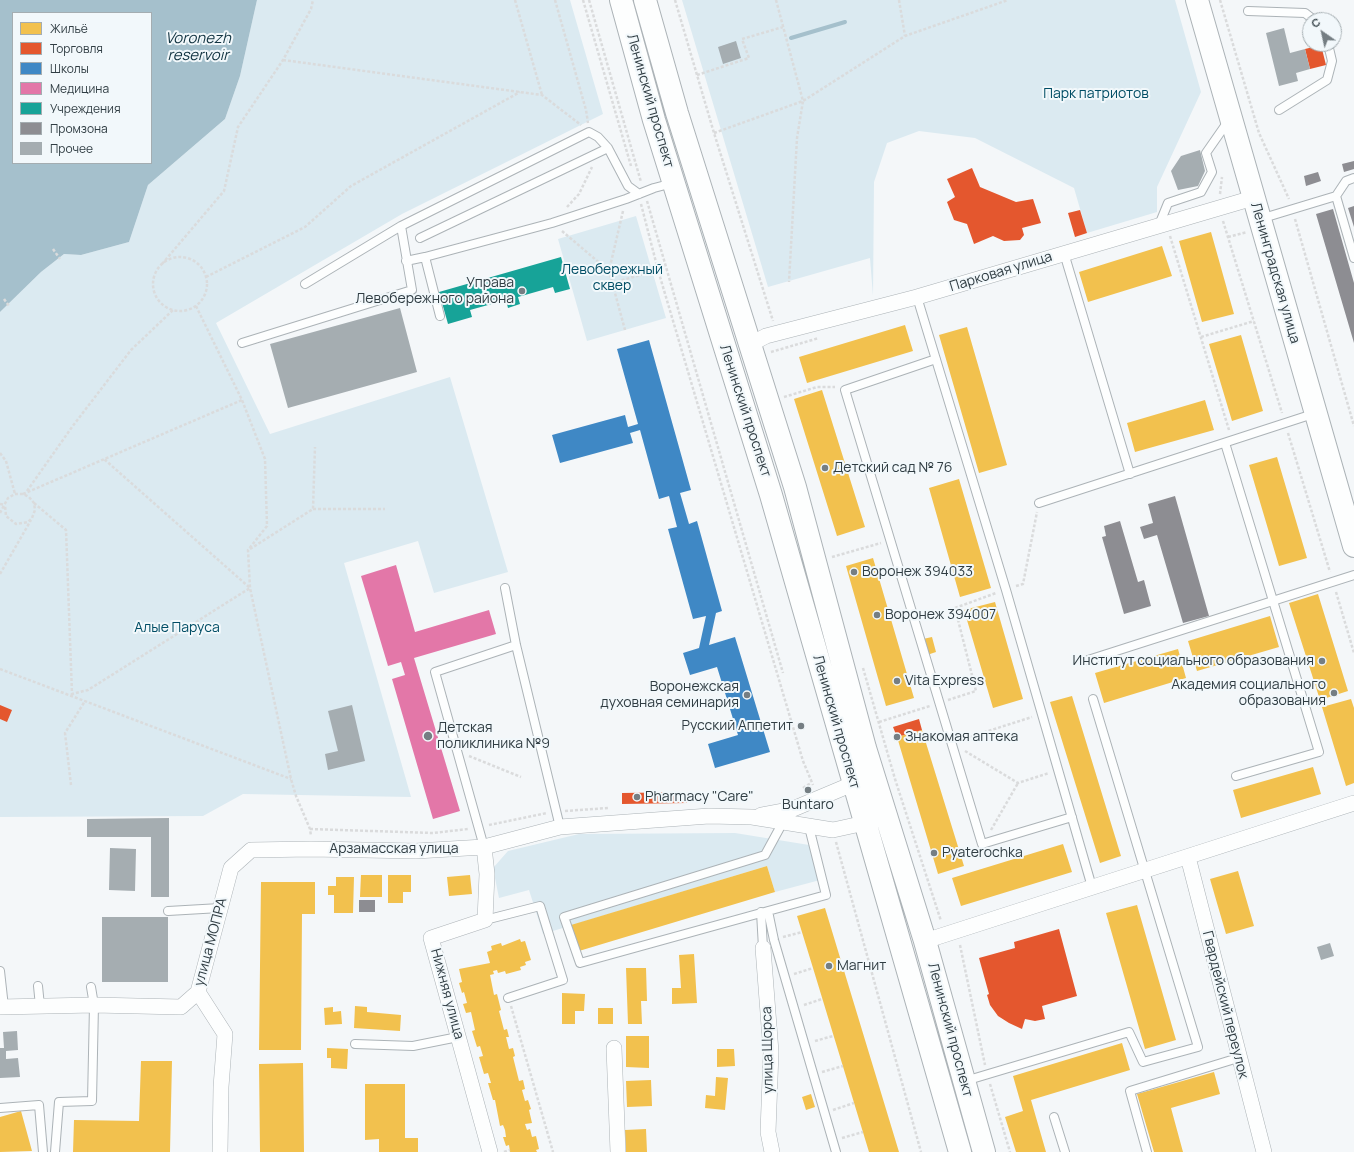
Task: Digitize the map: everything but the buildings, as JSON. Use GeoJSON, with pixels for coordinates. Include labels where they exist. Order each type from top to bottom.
{"type":"FeatureCollection","features":[{"type":"Feature","properties":{"kind":"main road","name":"Ленинский проспект"},"geometry":{"type":"LineString","coordinates":[[621,0],[674,183],[771,495],[960,1152]]}},
{"type":"Feature","properties":{"kind":"main road","name":"Ленинский проспект"},"geometry":{"type":"LineString","coordinates":[[645,0],[677,114],[795,487],[874,777],[925,941],[984,1152]]}},
{"type":"Feature","properties":{"kind":"main road","name":"Ленинградская улица"},"geometry":{"type":"LineString","coordinates":[[1197,0],[1354,546]]}},
{"type":"Feature","properties":{"kind":"main road"},"geometry":{"type":"LineString","coordinates":[[674,183],[698,177]]}},
{"type":"Feature","properties":{"kind":"street","name":"Парковая улица"},"geometry":{"type":"LineString","coordinates":[[749,344],[766,336],[917,297],[1064,253],[1164,229],[1253,198]]}},
{"type":"Feature","properties":{"kind":"street","name":"Арзамасская улица"},"geometry":{"type":"LineString","coordinates":[[752,817],[793,809],[853,783],[874,777]]}},
{"type":"Feature","properties":{"kind":"street"},"geometry":{"type":"LineString","coordinates":[[925,941],[1354,803]]}},
{"type":"Feature","properties":{"kind":"street","name":"Арзамасская улица"},"geometry":{"type":"LineString","coordinates":[[231,868],[251,850],[312,849],[416,852],[484,847],[560,827],[709,816],[752,817],[833,830],[865,823]]}},
{"type":"Feature","properties":{"kind":"street"},"geometry":{"type":"LineString","coordinates":[[865,823],[886,817]]}},
{"type":"Feature","properties":{"kind":"street"},"geometry":{"type":"LineString","coordinates":[[484,847],[487,874],[485,920]]}},
{"type":"Feature","properties":{"kind":"street","name":"Гвардейский переулок"},"geometry":{"type":"LineString","coordinates":[[1188,857],[1238,1058],[1264,1152]]}},
{"type":"Feature","properties":{"kind":"street","name":"улица МОПРА"},"geometry":{"type":"LineString","coordinates":[[220,1152],[221,1087],[225,1034],[198,992],[231,868]]}},
{"type":"Feature","properties":{"kind":"street","name":"Нижняя улица"},"geometry":{"type":"LineString","coordinates":[[485,920],[431,938],[490,1152]]}},
{"type":"Feature","properties":{"kind":"street","name":"улица Щорса"},"geometry":{"type":"LineString","coordinates":[[769,944],[771,1052],[768,1132],[772,1152]]}},
{"type":"Feature","properties":{"kind":"street"},"geometry":{"type":"LineString","coordinates":[[2,1007],[94,1005],[181,1007],[198,992]]}},
{"type":"Feature","properties":{"kind":"street"},"geometry":{"type":"LineString","coordinates":[[614,1048],[618,1152]]}},
{"type":"Feature","properties":{"kind":"lane"},"geometry":{"type":"LineString","coordinates":[[1248,11],[1305,12]]}},
{"type":"Feature","properties":{"kind":"lane"},"geometry":{"type":"LineString","coordinates":[[1280,110],[1327,80],[1332,61],[1330,52]]}},
{"type":"Feature","properties":{"kind":"lane"},"geometry":{"type":"LineString","coordinates":[[1164,229],[1168,203],[1201,192],[1212,172],[1206,153],[1230,118]]}},
{"type":"Feature","properties":{"kind":"lane"},"geometry":{"type":"LineString","coordinates":[[305,284],[401,226],[589,132],[598,137],[608,148],[628,186],[641,193]]}},
{"type":"Feature","properties":{"kind":"lane"},"geometry":{"type":"LineString","coordinates":[[420,238],[608,148]]}},
{"type":"Feature","properties":{"kind":"lane"},"geometry":{"type":"LineString","coordinates":[[1259,219],[1336,196],[1346,181],[1354,178]]}},
{"type":"Feature","properties":{"kind":"lane"},"geometry":{"type":"LineString","coordinates":[[406,261],[552,223],[674,183]]}},
{"type":"Feature","properties":{"kind":"lane"},"geometry":{"type":"LineString","coordinates":[[1336,196],[1354,258]]}},
{"type":"Feature","properties":{"kind":"lane"},"geometry":{"type":"LineString","coordinates":[[242,342],[412,290],[401,226]]}},
{"type":"Feature","properties":{"kind":"lane"},"geometry":{"type":"LineString","coordinates":[[1064,253],[1130,474]]}},
{"type":"Feature","properties":{"kind":"lane"},"geometry":{"type":"LineString","coordinates":[[425,257],[440,316]]}},
{"type":"Feature","properties":{"kind":"lane"},"geometry":{"type":"LineString","coordinates":[[917,297],[1006,590],[1092,887]]}},
{"type":"Feature","properties":{"kind":"lane"},"geometry":{"type":"LineString","coordinates":[[936,359],[845,390],[982,844],[1072,817]]}},
{"type":"Feature","properties":{"kind":"lane"},"geometry":{"type":"LineString","coordinates":[[1039,503],[1316,413]]}},
{"type":"Feature","properties":{"kind":"lane"},"geometry":{"type":"LineString","coordinates":[[1228,442],[1272,600],[1319,752],[1236,776]]}},
{"type":"Feature","properties":{"kind":"lane"},"geometry":{"type":"LineString","coordinates":[[1088,660],[1354,575]]}},
{"type":"Feature","properties":{"kind":"lane"},"geometry":{"type":"LineString","coordinates":[[505,588],[516,645],[560,827]]}},
{"type":"Feature","properties":{"kind":"lane"},"geometry":{"type":"LineString","coordinates":[[484,847],[435,672],[516,645]]}},
{"type":"Feature","properties":{"kind":"lane"},"geometry":{"type":"LineString","coordinates":[[964,1081],[1129,1032],[1143,1062],[1198,1047],[1093,699]]}},
{"type":"Feature","properties":{"kind":"lane"},"geometry":{"type":"LineString","coordinates":[[783,822],[765,856],[564,917],[580,963],[826,895],[809,827]]}},
{"type":"Feature","properties":{"kind":"lane"},"geometry":{"type":"LineString","coordinates":[[485,920],[540,906],[563,980],[508,998]]}},
{"type":"Feature","properties":{"kind":"lane"},"geometry":{"type":"LineString","coordinates":[[168,911],[220,908]]}},
{"type":"Feature","properties":{"kind":"lane"},"geometry":{"type":"LineString","coordinates":[[764,911],[769,944],[785,977],[836,1152]]}},
{"type":"Feature","properties":{"kind":"lane"},"geometry":{"type":"LineString","coordinates":[[764,911],[769,944]]}},
{"type":"Feature","properties":{"kind":"lane"},"geometry":{"type":"LineString","coordinates":[[0,971],[2,1007]]}},
{"type":"Feature","properties":{"kind":"lane"},"geometry":{"type":"LineString","coordinates":[[38,986],[40,1006]]}},
{"type":"Feature","properties":{"kind":"lane"},"geometry":{"type":"LineString","coordinates":[[55,1152],[59,1102],[92,1101],[94,1005],[91,987]]}},
{"type":"Feature","properties":{"kind":"lane"},"geometry":{"type":"LineString","coordinates":[[355,1044],[413,1046],[458,1037]]}},
{"type":"Feature","properties":{"kind":"lane"},"geometry":{"type":"LineString","coordinates":[[1147,1152],[1130,1091],[1238,1058]]}},
{"type":"Feature","properties":{"kind":"lane"},"geometry":{"type":"LineString","coordinates":[[0,1108],[39,1105],[43,1152]]}},
{"type":"Feature","properties":{"kind":"lane"},"geometry":{"type":"LineString","coordinates":[[1054,1117],[1064,1152]]}},
{"type":"Feature","properties":{"kind":"path"},"geometry":{"type":"LineString","coordinates":[[162,264],[172,258],[189,259],[199,266],[206,277],[205,294],[196,306],[186,310],[173,310],[162,304],[154,290],[155,275],[162,264],[224,191],[238,127],[283,60],[311,9],[313,0]]}},
{"type":"Feature","properties":{"kind":"path"},"geometry":{"type":"LineString","coordinates":[[515,0],[542,95]]}},
{"type":"Feature","properties":{"kind":"path"},"geometry":{"type":"LineString","coordinates":[[555,0],[586,110],[589,132]]}},
{"type":"Feature","properties":{"kind":"path"},"geometry":{"type":"LineString","coordinates":[[583,0],[783,673]]}},
{"type":"Feature","properties":{"kind":"path"},"geometry":{"type":"LineString","coordinates":[[589,0],[641,193],[658,270],[803,761],[811,783],[824,796]]}},
{"type":"Feature","properties":{"kind":"path"},"geometry":{"type":"LineString","coordinates":[[675,0],[714,133],[777,333]]}},
{"type":"Feature","properties":{"kind":"path"},"geometry":{"type":"LineString","coordinates":[[776,0],[803,101],[797,138],[789,282]]}},
{"type":"Feature","properties":{"kind":"path"},"geometry":{"type":"LineString","coordinates":[[899,0],[905,36]]}},
{"type":"Feature","properties":{"kind":"path"},"geometry":{"type":"LineString","coordinates":[[714,133],[803,101],[905,36],[1008,0]]}},
{"type":"Feature","properties":{"kind":"path"},"geometry":{"type":"LineString","coordinates":[[697,75],[749,58],[742,39],[783,27]]}},
{"type":"Feature","properties":{"kind":"path"},"geometry":{"type":"LineString","coordinates":[[283,60],[542,95],[589,132]]}},
{"type":"Feature","properties":{"kind":"path"},"geometry":{"type":"LineString","coordinates":[[206,277],[305,227],[351,186],[520,92]]}},
{"type":"Feature","properties":{"kind":"path"},"geometry":{"type":"LineString","coordinates":[[600,152],[579,194],[552,223],[609,271]]}},
{"type":"Feature","properties":{"kind":"path"},"geometry":{"type":"LineString","coordinates":[[626,199],[609,271],[626,330]]}},
{"type":"Feature","properties":{"kind":"path"},"geometry":{"type":"LineString","coordinates":[[1164,229],[1200,336],[1228,442]]}},
{"type":"Feature","properties":{"kind":"path"},"geometry":{"type":"LineString","coordinates":[[53,249],[60,259]]}},
{"type":"Feature","properties":{"kind":"path"},"geometry":{"type":"LineString","coordinates":[[612,283],[658,270]]}},
{"type":"Feature","properties":{"kind":"path"},"geometry":{"type":"LineString","coordinates":[[4,300],[9,306]]}},
{"type":"Feature","properties":{"kind":"path"},"geometry":{"type":"LineString","coordinates":[[196,306],[242,400],[265,459],[267,526],[248,550],[250,588],[291,779],[296,796],[310,829],[312,849]]}},
{"type":"Feature","properties":{"kind":"path"},"geometry":{"type":"LineString","coordinates":[[27,492],[72,427],[131,350],[173,310]]}},
{"type":"Feature","properties":{"kind":"path"},"geometry":{"type":"LineString","coordinates":[[1200,336],[1254,321]]}},
{"type":"Feature","properties":{"kind":"path"},"geometry":{"type":"LineString","coordinates":[[784,397],[817,387],[828,386],[845,390]]}},
{"type":"Feature","properties":{"kind":"path"},"geometry":{"type":"LineString","coordinates":[[0,513],[8,498],[15,494],[23,494],[242,400]]}},
{"type":"Feature","properties":{"kind":"path"},"geometry":{"type":"LineString","coordinates":[[313,509],[315,447]]}},
{"type":"Feature","properties":{"kind":"path"},"geometry":{"type":"LineString","coordinates":[[0,453],[6,461],[15,494]]}},
{"type":"Feature","properties":{"kind":"path"},"geometry":{"type":"LineString","coordinates":[[104,459],[250,588]]}},
{"type":"Feature","properties":{"kind":"path"},"geometry":{"type":"LineString","coordinates":[[23,494],[29,497],[66,530],[72,694],[88,690],[250,588]]}},
{"type":"Feature","properties":{"kind":"path"},"geometry":{"type":"LineString","coordinates":[[0,574],[32,518],[35,510],[34,503]]}},
{"type":"Feature","properties":{"kind":"path"},"geometry":{"type":"LineString","coordinates":[[879,722],[976,692],[954,608],[1024,584],[1039,503]]}},
{"type":"Feature","properties":{"kind":"path"},"geometry":{"type":"LineString","coordinates":[[0,504],[5,505]]}},
{"type":"Feature","properties":{"kind":"path"},"geometry":{"type":"LineString","coordinates":[[5,505],[4,511],[6,516],[16,524],[22,524],[32,518]]}},
{"type":"Feature","properties":{"kind":"path"},"geometry":{"type":"LineString","coordinates":[[248,550],[313,509],[385,509]]}},
{"type":"Feature","properties":{"kind":"path"},"geometry":{"type":"LineString","coordinates":[[831,557],[891,540]]}},
{"type":"Feature","properties":{"kind":"path"},"geometry":{"type":"LineString","coordinates":[[0,669],[291,779]]}},
{"type":"Feature","properties":{"kind":"path"},"geometry":{"type":"LineString","coordinates":[[71,785],[65,733],[85,701]]}},
{"type":"Feature","properties":{"kind":"path"},"geometry":{"type":"LineString","coordinates":[[951,743],[1042,714]]}},
{"type":"Feature","properties":{"kind":"path"},"geometry":{"type":"LineString","coordinates":[[951,743],[1018,782]]}},
{"type":"Feature","properties":{"kind":"path"},"geometry":{"type":"LineString","coordinates":[[457,751],[521,777]]}},
{"type":"Feature","properties":{"kind":"path"},"geometry":{"type":"LineString","coordinates":[[982,844],[1018,782],[1058,770]]}},
{"type":"Feature","properties":{"kind":"path"},"geometry":{"type":"LineString","coordinates":[[833,830],[921,1152]]}},
{"type":"Feature","properties":{"kind":"path"},"geometry":{"type":"LineString","coordinates":[[957,931],[987,1074],[1010,1152]]}},
{"type":"Feature","properties":{"kind":"path"},"geometry":{"type":"LineString","coordinates":[[769,944],[802,932]]}},
{"type":"Feature","properties":{"kind":"path"},"geometry":{"type":"LineString","coordinates":[[785,977],[813,968]]}},
{"type":"Feature","properties":{"kind":"path"},"geometry":{"type":"LineString","coordinates":[[508,998],[553,1152]]}},
{"type":"Feature","properties":{"kind":"path"},"geometry":{"type":"LineString","coordinates":[[794,1008],[822,999]]}},
{"type":"Feature","properties":{"kind":"path"},"geometry":{"type":"LineString","coordinates":[[805,1045],[834,1036]]}},
{"type":"Feature","properties":{"kind":"path"},"geometry":{"type":"LineString","coordinates":[[813,1075],[842,1066]]}},
{"type":"Feature","properties":{"kind":"path"},"geometry":{"type":"LineString","coordinates":[[824,1112],[854,1104]]}},
{"type":"Feature","properties":{"kind":"path"},"geometry":{"type":"LineString","coordinates":[[833,1141],[863,1132]]}},
{"type":"Feature","properties":{"kind":"path"},"geometry":{"type":"LineString","coordinates":[[504,1152],[510,1150]]}},
{"type":"Feature","properties":{"kind":"green space","name":"Алые Паруса"},"geometry":{"type":"Polygon","coordinates":[[[257,0],[570,0],[603,114],[402,214],[216,323],[270,434],[450,377],[508,572],[434,593],[418,541],[344,563],[411,797],[243,794],[203,816],[0,817],[0,312],[41,272],[64,254],[81,255],[129,242],[148,185],[225,119],[240,76],[257,0]]]}},
{"type":"Feature","properties":{"kind":"green space","name":"Парк патриотов"},"geometry":{"type":"Polygon","coordinates":[[[682,0],[1175,0],[1201,92],[1157,187],[1157,212],[1087,233],[1074,188],[975,138],[919,131],[887,143],[874,182],[873,296],[870,258],[768,287],[682,0]]]}},
{"type":"Feature","properties":{"kind":"green space","name":"Левобережный сквер"},"geometry":{"type":"Polygon","coordinates":[[[636,216],[666,318],[587,341],[558,239],[636,216]]]}},
{"type":"Feature","properties":{"kind":"green space"},"geometry":{"type":"Polygon","coordinates":[[[735,833],[809,845],[820,880],[775,892],[767,866],[543,934],[529,890],[499,898],[493,868],[508,851],[579,834],[735,833]]]}},
{"type":"Feature","properties":{"kind":"water","name":"Voronezh reservoir"},"geometry":{"type":"Polygon","coordinates":[[[0,0],[257,0],[240,76],[225,119],[148,185],[129,242],[81,255],[64,254],[41,272],[0,312],[0,0]]]}},
{"type":"Feature","properties":{"kind":"waterway"},"geometry":{"type":"LineString","coordinates":[[791,38],[845,22]]}},
{"type":"Feature","properties":{"kind":"place","name":"Управа Левобережного района"},"geometry":{"type":"Point","coordinates":[522,291]}},
{"type":"Feature","properties":{"kind":"place","name":"Детский сад № 76"},"geometry":{"type":"Point","coordinates":[825,468]}},
{"type":"Feature","properties":{"kind":"place","name":"Воронеж 394033"},"geometry":{"type":"Point","coordinates":[854,572]}},
{"type":"Feature","properties":{"kind":"place","name":"Воронеж 394007"},"geometry":{"type":"Point","coordinates":[877,615]}},
{"type":"Feature","properties":{"kind":"place","name":"Институт социального образования"},"geometry":{"type":"Point","coordinates":[1322,661]}},
{"type":"Feature","properties":{"kind":"place","name":"Vita Express"},"geometry":{"type":"Point","coordinates":[897,681]}},
{"type":"Feature","properties":{"kind":"place","name":"Академия социального образования"},"geometry":{"type":"Point","coordinates":[1334,693]}},
{"type":"Feature","properties":{"kind":"place","name":"Воронежская духовная семинария"},"geometry":{"type":"Point","coordinates":[747,695]}},
{"type":"Feature","properties":{"kind":"place","name":"Русский Аппетит"},"geometry":{"type":"Point","coordinates":[801,726]}},
{"type":"Feature","properties":{"kind":"place","name":"Детская поликлиника №9"},"geometry":{"type":"Point","coordinates":[428,736]}},
{"type":"Feature","properties":{"kind":"place","name":"Знакомая аптека"},"geometry":{"type":"Point","coordinates":[897,737]}},
{"type":"Feature","properties":{"kind":"place","name":"Buntaro"},"geometry":{"type":"Point","coordinates":[808,790]}},
{"type":"Feature","properties":{"kind":"place","name":"Pharmacy \"Care\""},"geometry":{"type":"Point","coordinates":[637,797]}},
{"type":"Feature","properties":{"kind":"place","name":"Pyaterochka"},"geometry":{"type":"Point","coordinates":[934,853]}},
{"type":"Feature","properties":{"kind":"place","name":"Магнит"},"geometry":{"type":"Point","coordinates":[829,966]}}]}
